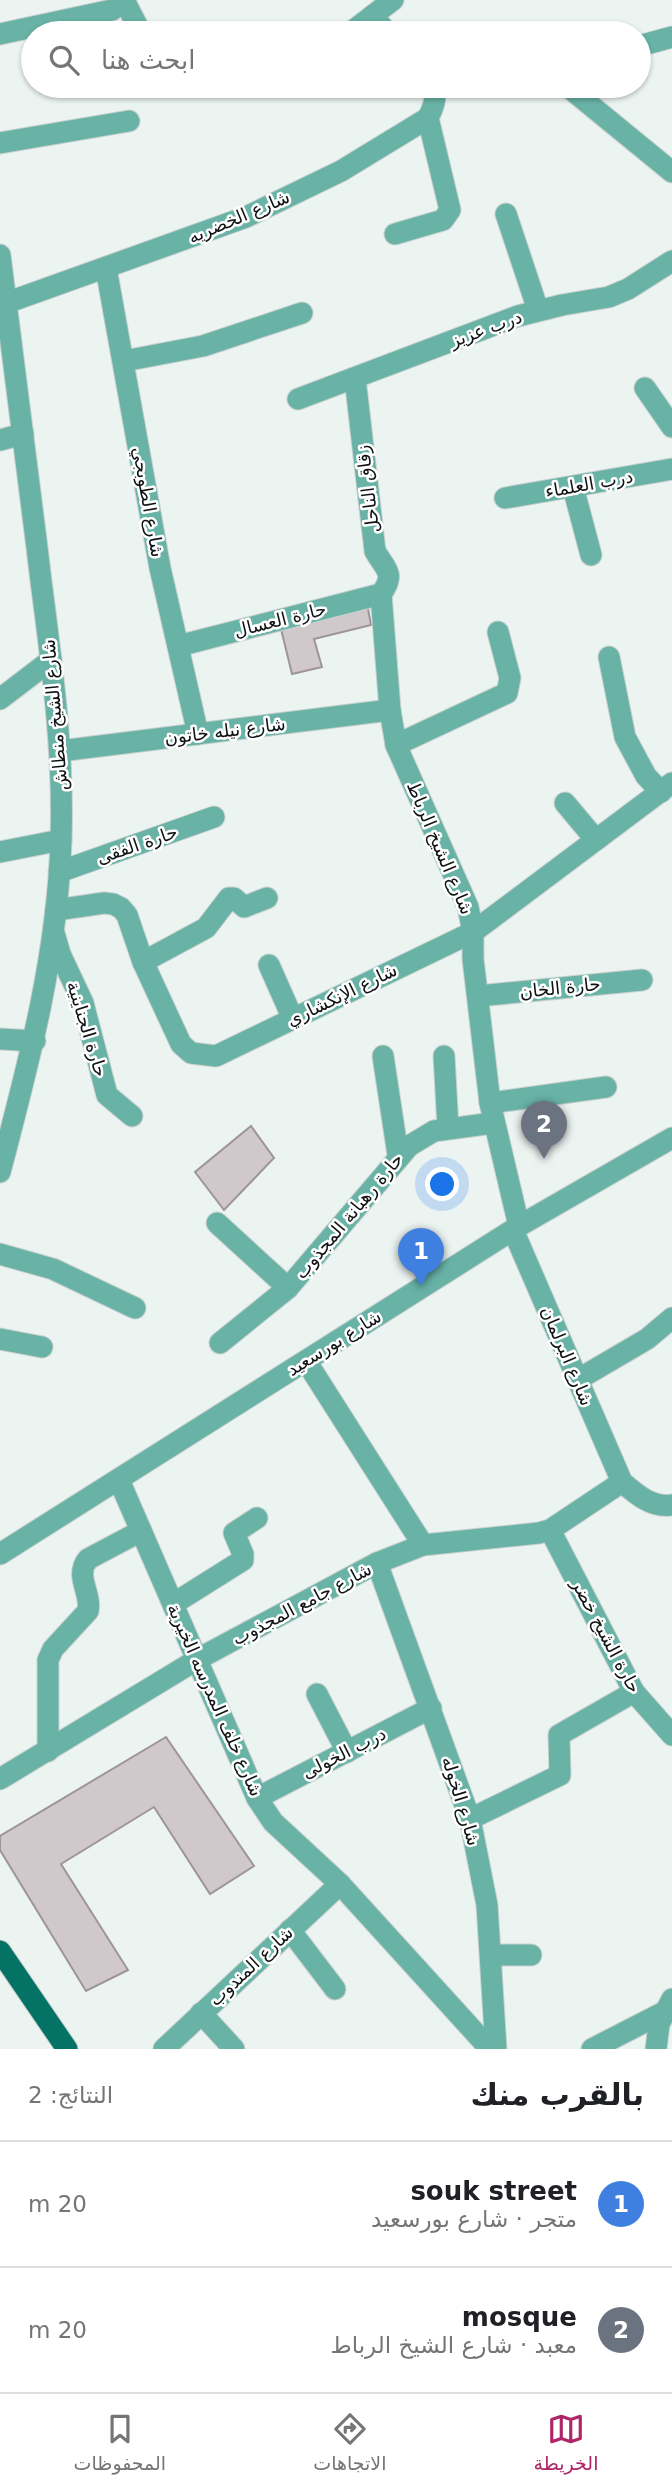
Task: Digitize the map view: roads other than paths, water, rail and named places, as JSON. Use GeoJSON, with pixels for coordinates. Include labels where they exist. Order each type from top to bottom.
{"type":"FeatureCollection","features":[{"type":"Feature","properties":{"kind":"main road"},"geometry":{"type":"LineString","coordinates":[[0,1951],[67,2049]]}},
{"type":"Feature","properties":{"kind":"street"},"geometry":{"type":"LineString","coordinates":[[61,21],[112,10],[122,0],[134,21]]}},
{"type":"Feature","properties":{"kind":"street"},"geometry":{"type":"LineString","coordinates":[[363,21],[379,7]]}},
{"type":"Feature","properties":{"kind":"street"},"geometry":{"type":"LineString","coordinates":[[0,34],[21,30]]}},
{"type":"Feature","properties":{"kind":"street"},"geometry":{"type":"LineString","coordinates":[[651,43],[672,37]]}},
{"type":"Feature","properties":{"kind":"street"},"geometry":{"type":"LineString","coordinates":[[395,234],[443,220],[450,210],[428,118],[435,105],[435,98]]}},
{"type":"Feature","properties":{"kind":"street"},"geometry":{"type":"LineString","coordinates":[[582,98],[672,172]]}},
{"type":"Feature","properties":{"kind":"street","name":"شارع الخضريه"},"geometry":{"type":"LineString","coordinates":[[6,303],[246,217],[341,171],[428,118]]}},
{"type":"Feature","properties":{"kind":"street"},"geometry":{"type":"LineString","coordinates":[[0,142],[129,121]]}},
{"type":"Feature","properties":{"kind":"street"},"geometry":{"type":"LineString","coordinates":[[506,214],[538,310]]}},
{"type":"Feature","properties":{"kind":"street","name":"شارع الشيخ منطاش"},"geometry":{"type":"LineString","coordinates":[[0,255],[51,660],[60,751],[61,840],[55,921],[35,1041],[0,1172]]}},
{"type":"Feature","properties":{"kind":"street","name":"درب عزيز"},"geometry":{"type":"LineString","coordinates":[[298,399],[538,310],[609,296],[628,289],[672,261]]}},
{"type":"Feature","properties":{"kind":"street","name":"شارع الطوبجي"},"geometry":{"type":"LineString","coordinates":[[106,268],[160,568],[198,734]]}},
{"type":"Feature","properties":{"kind":"street"},"geometry":{"type":"LineString","coordinates":[[124,362],[203,346],[302,313]]}},
{"type":"Feature","properties":{"kind":"street","name":"زقاق الناحل"},"geometry":{"type":"LineString","coordinates":[[355,378],[375,551],[384,561],[388,575],[381,594]]}},
{"type":"Feature","properties":{"kind":"street"},"geometry":{"type":"LineString","coordinates":[[645,388],[672,427]]}},
{"type":"Feature","properties":{"kind":"street"},"geometry":{"type":"LineString","coordinates":[[0,440],[23,434]]}},
{"type":"Feature","properties":{"kind":"street","name":"درب العلماء"},"geometry":{"type":"LineString","coordinates":[[505,498],[672,469]]}},
{"type":"Feature","properties":{"kind":"street"},"geometry":{"type":"LineString","coordinates":[[573,487],[591,555]]}},
{"type":"Feature","properties":{"kind":"street","name":"حارة العسال"},"geometry":{"type":"LineString","coordinates":[[178,646],[381,594]]}},
{"type":"Feature","properties":{"kind":"street","name":"شارع الشيخ الرباط"},"geometry":{"type":"LineString","coordinates":[[381,594],[390,710],[396,745],[468,907],[492,1113],[516,1228]]}},
{"type":"Feature","properties":{"kind":"street"},"geometry":{"type":"LineString","coordinates":[[396,745],[507,693],[510,678],[498,632]]}},
{"type":"Feature","properties":{"kind":"street"},"geometry":{"type":"LineString","coordinates":[[609,657],[625,737],[646,776],[666,787]]}},
{"type":"Feature","properties":{"kind":"street"},"geometry":{"type":"LineString","coordinates":[[0,699],[51,660]]}},
{"type":"Feature","properties":{"kind":"street","name":"شارع نيله خاتون"},"geometry":{"type":"LineString","coordinates":[[60,751],[390,710]]}},
{"type":"Feature","properties":{"kind":"street","name":"شارع الإنكشاري"},"geometry":{"type":"LineString","coordinates":[[55,921],[104,903],[121,908],[127,915],[143,962],[181,1044],[191,1053],[216,1056],[473,932],[666,787]]}},
{"type":"Feature","properties":{"kind":"street"},"geometry":{"type":"LineString","coordinates":[[565,803],[596,840]]}},
{"type":"Feature","properties":{"kind":"street","name":"حارة الفقى"},"geometry":{"type":"LineString","coordinates":[[59,872],[214,817]]}},
{"type":"Feature","properties":{"kind":"street"},"geometry":{"type":"LineString","coordinates":[[0,852],[61,840]]}},
{"type":"Feature","properties":{"kind":"street"},"geometry":{"type":"LineString","coordinates":[[143,962],[206,928],[229,898],[234,898],[244,907],[267,898]]}},
{"type":"Feature","properties":{"kind":"street","name":"حارة الجناينية"},"geometry":{"type":"LineString","coordinates":[[55,921],[60,954],[83,1003],[107,1095],[132,1116]]}},
{"type":"Feature","properties":{"kind":"street"},"geometry":{"type":"LineString","coordinates":[[269,965],[293,1019]]}},
{"type":"Feature","properties":{"kind":"street","name":"حارة الخان"},"geometry":{"type":"LineString","coordinates":[[478,996],[642,980]]}},
{"type":"Feature","properties":{"kind":"street"},"geometry":{"type":"LineString","coordinates":[[0,1040],[35,1041]]}},
{"type":"Feature","properties":{"kind":"street"},"geometry":{"type":"LineString","coordinates":[[383,1056],[398,1155]]}},
{"type":"Feature","properties":{"kind":"street"},"geometry":{"type":"LineString","coordinates":[[444,1056],[448,1128]]}},
{"type":"Feature","properties":{"kind":"street","name":"حارة رهبانة المجذوب"},"geometry":{"type":"LineString","coordinates":[[220,1343],[288,1288],[398,1155],[421,1138],[492,1113],[606,1087]]}},
{"type":"Feature","properties":{"kind":"street","name":"شارع بورسعيد"},"geometry":{"type":"LineString","coordinates":[[0,1554],[516,1228],[672,1138]]}},
{"type":"Feature","properties":{"kind":"street"},"geometry":{"type":"LineString","coordinates":[[217,1223],[288,1288]]}},
{"type":"Feature","properties":{"kind":"street","name":"شارع البرلمان"},"geometry":{"type":"LineString","coordinates":[[516,1228],[577,1380],[622,1482]]}},
{"type":"Feature","properties":{"kind":"street"},"geometry":{"type":"LineString","coordinates":[[0,1254],[53,1269],[135,1308]]}},
{"type":"Feature","properties":{"kind":"street"},"geometry":{"type":"LineString","coordinates":[[577,1380],[647,1339],[672,1318]]}},
{"type":"Feature","properties":{"kind":"street"},"geometry":{"type":"LineString","coordinates":[[0,1339],[42,1347]]}},
{"type":"Feature","properties":{"kind":"street"},"geometry":{"type":"LineString","coordinates":[[306,1361],[423,1545]]}},
{"type":"Feature","properties":{"kind":"street","name":"شارع خلف المدرسه الخيرية"},"geometry":{"type":"LineString","coordinates":[[119,1480],[257,1798],[283,1832],[340,1884],[490,2049]]}},
{"type":"Feature","properties":{"kind":"street"},"geometry":{"type":"LineString","coordinates":[[622,1482],[642,1499],[672,1506]]}},
{"type":"Feature","properties":{"kind":"street","name":"شارع جامع المجذوب"},"geometry":{"type":"LineString","coordinates":[[0,1779],[198,1659],[377,1563],[423,1545],[550,1530],[622,1482]]}},
{"type":"Feature","properties":{"kind":"street"},"geometry":{"type":"LineString","coordinates":[[173,1604],[243,1560],[234,1533],[257,1518]]}},
{"type":"Feature","properties":{"kind":"street","name":"حارة الشيخ خضر"},"geometry":{"type":"LineString","coordinates":[[550,1530],[634,1692],[672,1735]]}},
{"type":"Feature","properties":{"kind":"street"},"geometry":{"type":"LineString","coordinates":[[47,1751],[48,1660],[53,1649],[88,1611],[82,1575],[84,1564],[88,1559],[141,1531]]}},
{"type":"Feature","properties":{"kind":"street","name":"شارع الخوله"},"geometry":{"type":"LineString","coordinates":[[377,1563],[470,1819],[487,1905],[496,2049]]}},
{"type":"Feature","properties":{"kind":"street"},"geometry":{"type":"LineString","coordinates":[[470,1819],[560,1775],[559,1735],[634,1692]]}},
{"type":"Feature","properties":{"kind":"street"},"geometry":{"type":"LineString","coordinates":[[317,1694],[347,1752]]}},
{"type":"Feature","properties":{"kind":"street","name":"درب الخولى"},"geometry":{"type":"LineString","coordinates":[[257,1798],[431,1708]]}},
{"type":"Feature","properties":{"kind":"street","name":"شارع المندوب"},"geometry":{"type":"LineString","coordinates":[[164,2049],[340,1884]]}},
{"type":"Feature","properties":{"kind":"street"},"geometry":{"type":"LineString","coordinates":[[290,1930],[335,1989]]}},
{"type":"Feature","properties":{"kind":"street"},"geometry":{"type":"LineString","coordinates":[[491,1955],[531,1955]]}},
{"type":"Feature","properties":{"kind":"street"},"geometry":{"type":"LineString","coordinates":[[592,2049],[668,2006]]}},
{"type":"Feature","properties":{"kind":"street"},"geometry":{"type":"LineString","coordinates":[[656,2049],[656,2036],[668,2006]]}},
{"type":"Feature","properties":{"kind":"street"},"geometry":{"type":"LineString","coordinates":[[201,2013],[234,2049]]}},
{"type":"Feature","properties":{"kind":"place","name":"mosque"},"geometry":{"type":"Point","coordinates":[544,1159]}},
{"type":"Feature","properties":{"kind":"place","name":"souk street"},"geometry":{"type":"Point","coordinates":[421,1286]}}]}
